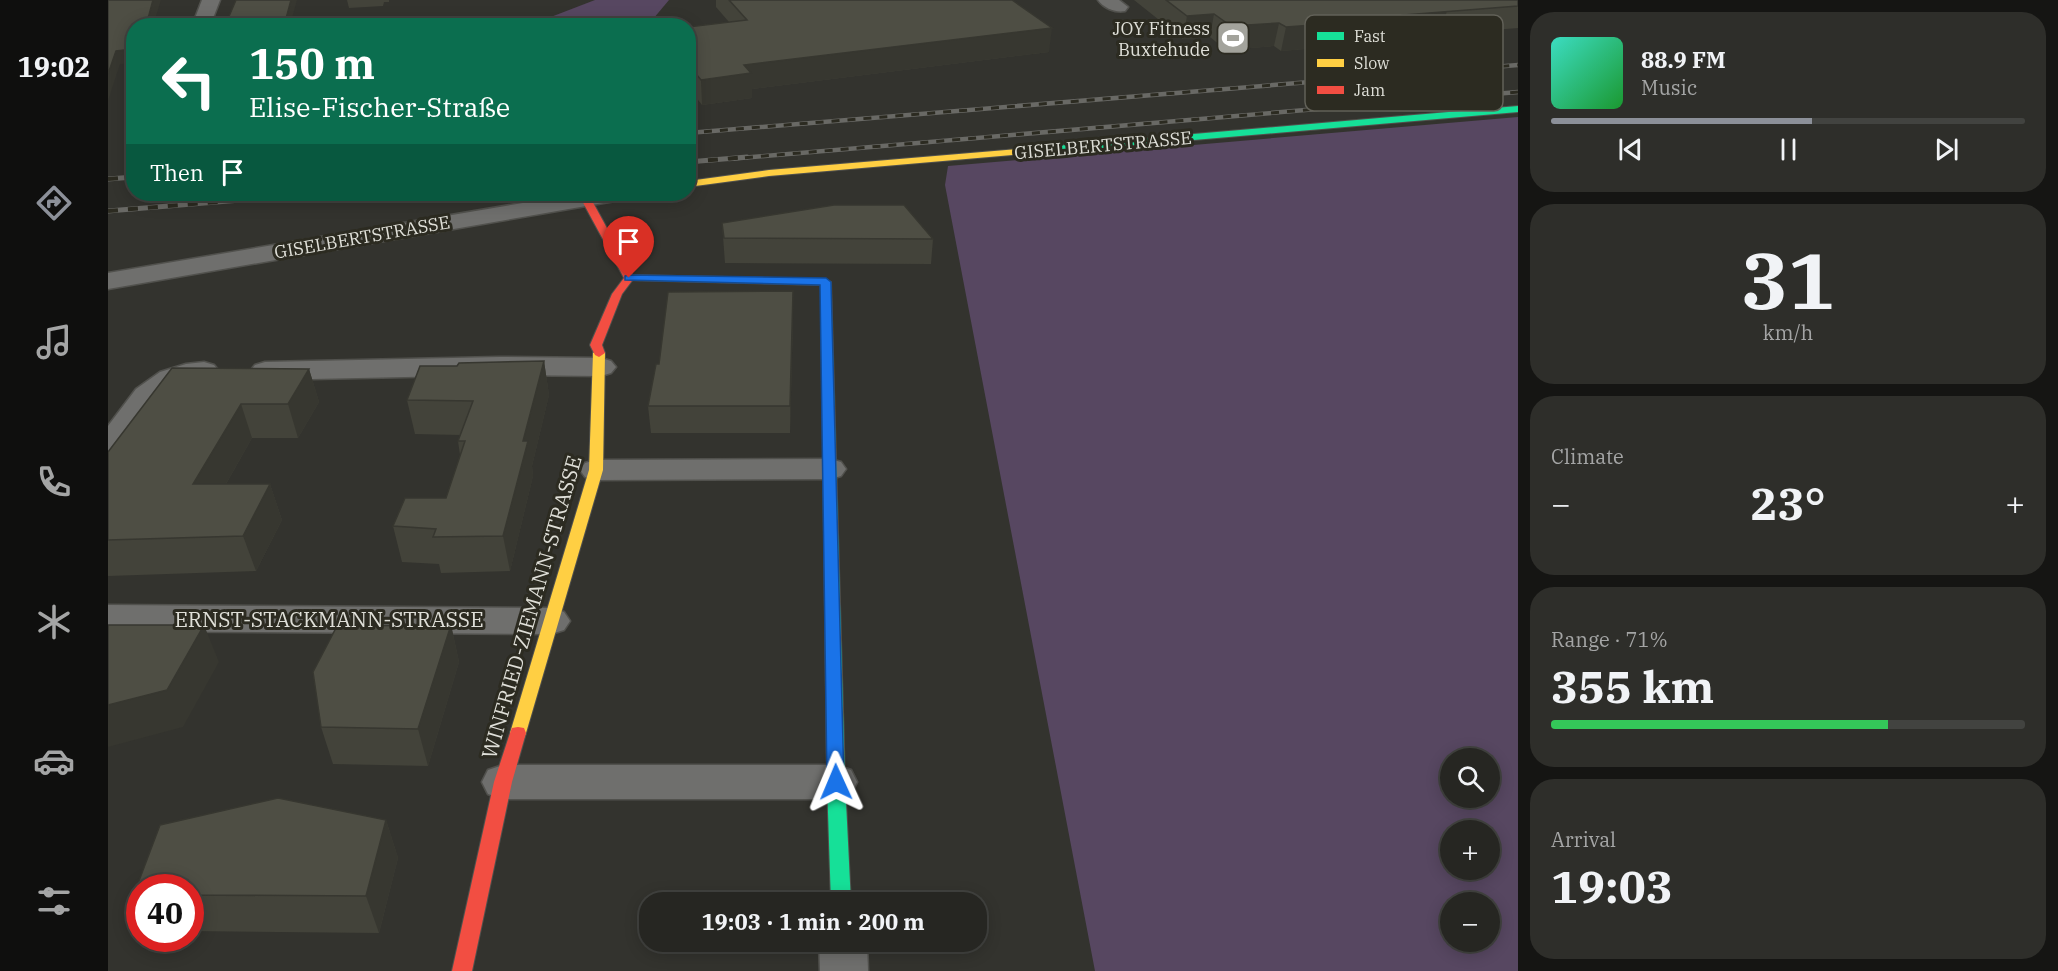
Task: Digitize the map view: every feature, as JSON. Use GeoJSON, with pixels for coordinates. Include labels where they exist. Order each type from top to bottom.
{"type":"FeatureCollection","features":[{"type":"Feature","properties":{"kind":"street"},"geometry":{"type":"LineString","coordinates":[[204,18],[211,0]]}},
{"type":"Feature","properties":{"kind":"street","name":"GISELBERTSTRASSE"},"geometry":{"type":"LineString","coordinates":[[1503,110],[1518,109]]}},
{"type":"Feature","properties":{"kind":"street","name":"GISELBERTSTRASSE"},"geometry":{"type":"LineString","coordinates":[[696,183],[769,173],[1495,111]]}},
{"type":"Feature","properties":{"kind":"street","name":"GISELBERTSTRASSE"},"geometry":{"type":"LineString","coordinates":[[108,281],[568,201]]}},
{"type":"Feature","properties":{"kind":"street"},"geometry":{"type":"LineString","coordinates":[[587,201],[629,278],[826,282],[836,782],[841,892]]}},
{"type":"Feature","properties":{"kind":"street","name":"WINFRIED-ZIEMANN-STRASSE"},"geometry":{"type":"LineString","coordinates":[[462,971],[503,782],[596,470],[601,368],[600,354],[596,345],[617,294],[629,278]]}},
{"type":"Feature","properties":{"kind":"street"},"geometry":{"type":"LineString","coordinates":[[108,448],[152,388],[167,378],[195,371],[499,366],[601,368]]}},
{"type":"Feature","properties":{"kind":"street"},"geometry":{"type":"LineString","coordinates":[[596,470],[830,469]]}},
{"type":"Feature","properties":{"kind":"street","name":"ERNST-STACKMANN-STRASSE"},"geometry":{"type":"LineString","coordinates":[[108,618],[551,621]]}},
{"type":"Feature","properties":{"kind":"street"},"geometry":{"type":"LineString","coordinates":[[503,782],[836,782]]}},
{"type":"Feature","properties":{"kind":"street"},"geometry":{"type":"LineString","coordinates":[[843,952],[844,971]]}},
{"type":"Feature","properties":{"kind":"shaded area"},"geometry":{"type":"Polygon","coordinates":[[[595,0],[669,0],[654,18],[548,18],[595,0]]]}},
{"type":"Feature","properties":{"kind":"shaded area"},"geometry":{"type":"Polygon","coordinates":[[[1518,117],[1518,971],[1095,971],[945,185],[948,166],[1518,117]]]}},
{"type":"Feature","properties":{"kind":"building"},"geometry":{"type":"Polygon","coordinates":[[[108,0],[153,0],[148,18],[126,18],[126,50],[116,51],[108,74],[108,0]]]}},
{"type":"Feature","properties":{"kind":"building"},"geometry":{"type":"Polygon","coordinates":[[[236,0],[291,0],[286,18],[228,18],[236,0]]]}},
{"type":"Feature","properties":{"kind":"building"},"geometry":{"type":"Polygon","coordinates":[[[729,0],[1012,0],[1052,28],[744,65],[751,73],[701,80],[696,74],[696,26],[747,20],[729,0]]]}},
{"type":"Feature","properties":{"kind":"building"},"geometry":{"type":"Polygon","coordinates":[[[1166,0],[1518,0],[1518,6],[1403,15],[1305,15],[1305,26],[1286,27],[1279,23],[1231,26],[1214,14],[1187,16],[1166,0]]]}},
{"type":"Feature","properties":{"kind":"building"},"geometry":{"type":"Polygon","coordinates":[[[834,205],[904,205],[933,239],[724,238],[722,223],[834,205]]]}},
{"type":"Feature","properties":{"kind":"building"},"geometry":{"type":"Polygon","coordinates":[[[793,291],[790,406],[648,406],[656,364],[659,364],[668,292],[793,291]]]}},
{"type":"Feature","properties":{"kind":"building"},"geometry":{"type":"Polygon","coordinates":[[[544,361],[523,441],[528,441],[503,536],[433,537],[436,529],[393,526],[405,498],[446,498],[465,441],[458,441],[473,401],[407,400],[420,366],[544,361]]]}},
{"type":"Feature","properties":{"kind":"building"},"geometry":{"type":"Polygon","coordinates":[[[172,368],[309,369],[288,404],[241,404],[193,484],[270,484],[243,536],[108,540],[108,452],[172,368]]]}},
{"type":"Feature","properties":{"kind":"building"},"geometry":{"type":"Polygon","coordinates":[[[108,625],[204,625],[167,690],[108,705],[108,625]]]}},
{"type":"Feature","properties":{"kind":"building"},"geometry":{"type":"Polygon","coordinates":[[[451,625],[418,729],[321,727],[313,672],[337,626],[451,625]]]}},
{"type":"Feature","properties":{"kind":"building"},"geometry":{"type":"Polygon","coordinates":[[[278,798],[386,820],[366,896],[204,895],[204,874],[142,874],[160,825],[278,798]]]}},
{"type":"Feature","properties":{"kind":"railway"},"geometry":{"type":"LineString","coordinates":[[1503,66],[1518,65]]}},
{"type":"Feature","properties":{"kind":"railway"},"geometry":{"type":"LineString","coordinates":[[696,132],[1305,82]]}},
{"type":"Feature","properties":{"kind":"railway"},"geometry":{"type":"LineString","coordinates":[[1503,93],[1518,92]]}},
{"type":"Feature","properties":{"kind":"railway"},"geometry":{"type":"LineString","coordinates":[[729,159],[1305,110]]}},
{"type":"Feature","properties":{"kind":"railway"},"geometry":{"type":"LineString","coordinates":[[696,161],[747,157]]}},
{"type":"Feature","properties":{"kind":"railway"},"geometry":{"type":"LineString","coordinates":[[108,179],[126,178]]}},
{"type":"Feature","properties":{"kind":"railway"},"geometry":{"type":"LineString","coordinates":[[108,211],[229,201]]}},
{"type":"Feature","properties":{"kind":"traffic: fast"},"geometry":{"type":"LineString","coordinates":[[1503,110],[1518,109]]}},
{"type":"Feature","properties":{"kind":"traffic: fast"},"geometry":{"type":"LineString","coordinates":[[1043,150],[1495,111]]}},
{"type":"Feature","properties":{"kind":"traffic: fast"},"geometry":{"type":"LineString","coordinates":[[629,278],[826,282],[836,782],[841,892]]}},
{"type":"Feature","properties":{"kind":"traffic: slow"},"geometry":{"type":"LineString","coordinates":[[696,183],[769,173],[1043,150]]}},
{"type":"Feature","properties":{"kind":"traffic: slow"},"geometry":{"type":"LineString","coordinates":[[518,733],[596,470],[599,353]]}},
{"type":"Feature","properties":{"kind":"traffic: jam"},"geometry":{"type":"LineString","coordinates":[[587,201],[629,278],[617,294],[596,345],[599,353]]}},
{"type":"Feature","properties":{"kind":"traffic: jam"},"geometry":{"type":"LineString","coordinates":[[462,971],[503,782],[518,733]]}},
{"type":"Feature","properties":{"kind":"place","name":"JOY Fitness Buxtehude"},"geometry":{"type":"Point","coordinates":[1233,38]}},
{"type":"Feature","properties":{"kind":"route"},"geometry":{"type":"LineString","coordinates":[[629,278],[826,282],[836,782]]}}]}
